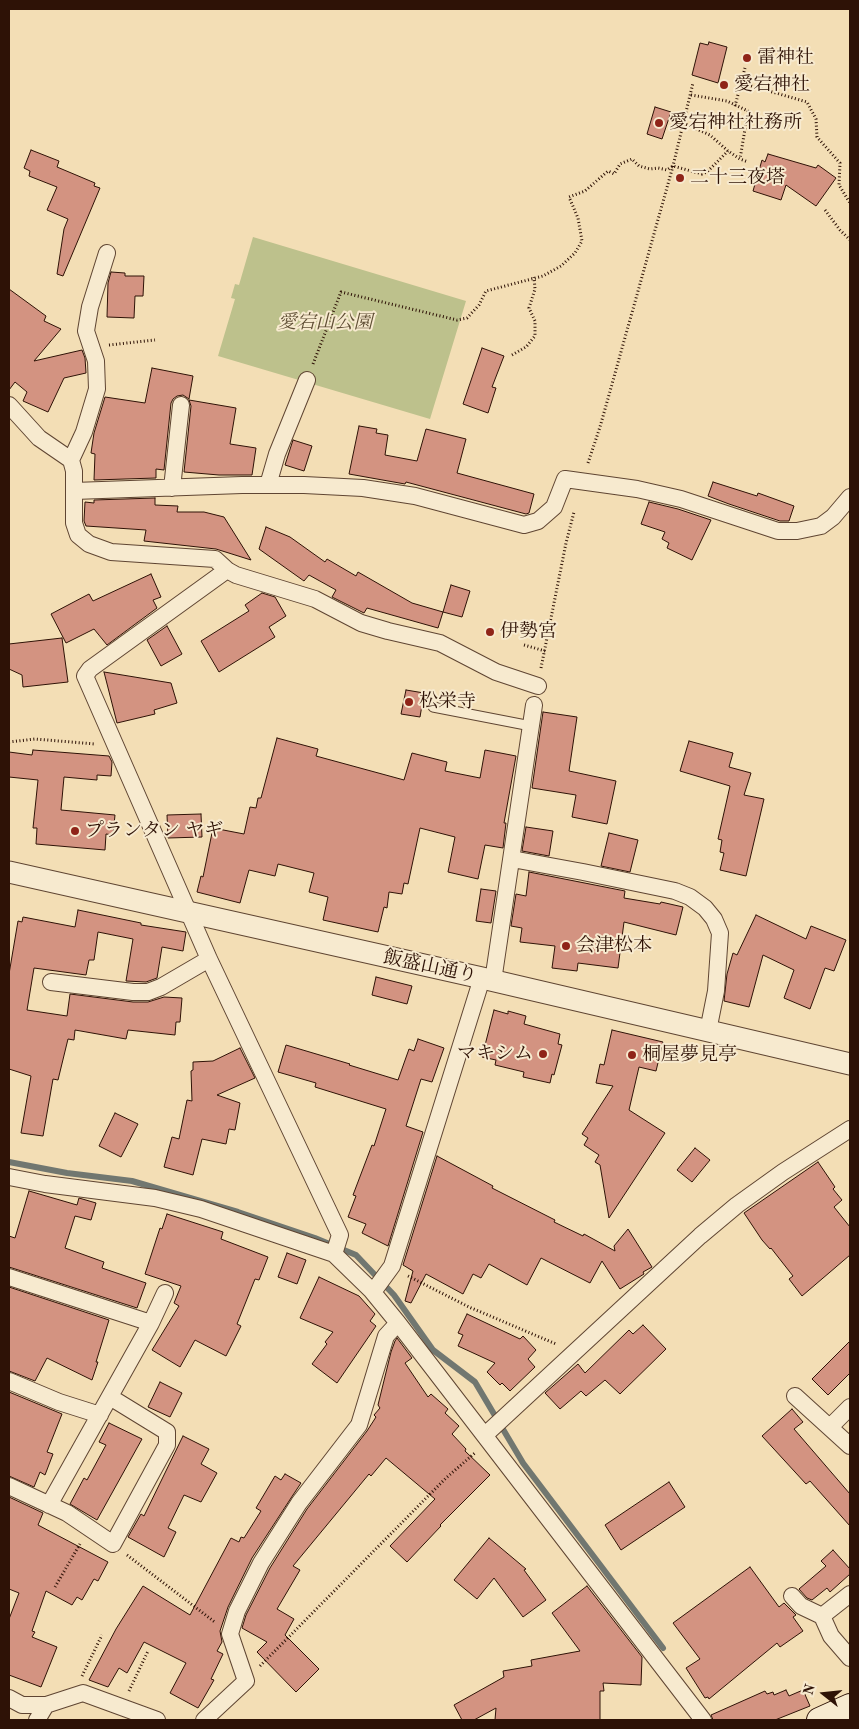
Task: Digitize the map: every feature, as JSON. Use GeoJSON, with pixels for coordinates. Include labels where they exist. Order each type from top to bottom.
{"type":"FeatureCollection","features":[{"type":"Feature","properties":{"kind":"main road"},"geometry":{"type":"LineString","coordinates":[[819,1720],[850,1706]]}},
{"type":"Feature","properties":{"kind":"street"},"geometry":{"type":"LineString","coordinates":[[107,253],[90,307],[86,331],[96,361],[97,389],[84,432],[71,460],[74,471],[74,523],[78,535],[89,544],[111,552],[215,559],[236,575],[315,599],[361,623],[440,643],[496,672],[538,686]]}},
{"type":"Feature","properties":{"kind":"street"},"geometry":{"type":"LineString","coordinates":[[268,485],[277,454],[307,380]]}},
{"type":"Feature","properties":{"kind":"street"},"geometry":{"type":"LineString","coordinates":[[9,404],[39,438],[71,460]]}},
{"type":"Feature","properties":{"kind":"street"},"geometry":{"type":"LineString","coordinates":[[172,488],[181,405]]}},
{"type":"Feature","properties":{"kind":"street"},"geometry":{"type":"LineString","coordinates":[[74,491],[268,485],[363,488],[397,492],[524,524],[538,521],[554,506],[565,479],[637,489],[681,499],[778,531],[798,531],[821,526],[850,497]]}},
{"type":"Feature","properties":{"kind":"street"},"geometry":{"type":"LineString","coordinates":[[227,570],[90,669],[85,676],[210,959],[340,1234],[334,1254]]}},
{"type":"Feature","properties":{"kind":"street"},"geometry":{"type":"LineString","coordinates":[[373,1292],[392,1266],[487,980],[512,859],[534,705]]}},
{"type":"Feature","properties":{"kind":"street"},"geometry":{"type":"LineString","coordinates":[[512,859],[675,891],[690,897],[705,908],[714,919],[720,933],[716,991],[708,1031]]}},
{"type":"Feature","properties":{"kind":"street","name":"飯盛山通り"},"geometry":{"type":"LineString","coordinates":[[9,872],[850,1064]]}},
{"type":"Feature","properties":{"kind":"street"},"geometry":{"type":"LineString","coordinates":[[51,982],[133,992],[148,992],[161,987],[210,959]]}},
{"type":"Feature","properties":{"kind":"street"},"geometry":{"type":"LineString","coordinates":[[487,1437],[700,1236],[737,1205],[783,1172],[850,1129]]}},
{"type":"Feature","properties":{"kind":"street"},"geometry":{"type":"LineString","coordinates":[[9,1177],[45,1184],[155,1198],[201,1209],[334,1254],[373,1292],[398,1323],[703,1720]]}},
{"type":"Feature","properties":{"kind":"street"},"geometry":{"type":"LineString","coordinates":[[9,1277],[151,1323]]}},
{"type":"Feature","properties":{"kind":"street"},"geometry":{"type":"LineString","coordinates":[[49,1505],[151,1323],[165,1294]]}},
{"type":"Feature","properties":{"kind":"street"},"geometry":{"type":"LineString","coordinates":[[204,1720],[246,1681],[230,1634],[237,1610],[261,1563],[299,1503],[359,1425],[386,1336],[398,1323]]}},
{"type":"Feature","properties":{"kind":"street"},"geometry":{"type":"LineString","coordinates":[[9,1381],[59,1402],[100,1415]]}},
{"type":"Feature","properties":{"kind":"street"},"geometry":{"type":"LineString","coordinates":[[795,1396],[850,1446]]}},
{"type":"Feature","properties":{"kind":"street"},"geometry":{"type":"LineString","coordinates":[[9,1486],[66,1513],[113,1544],[167,1445],[167,1432],[110,1397]]}},
{"type":"Feature","properties":{"kind":"street"},"geometry":{"type":"LineString","coordinates":[[830,1427],[850,1407]]}},
{"type":"Feature","properties":{"kind":"street"},"geometry":{"type":"LineString","coordinates":[[822,1616],[850,1594]]}},
{"type":"Feature","properties":{"kind":"street"},"geometry":{"type":"LineString","coordinates":[[792,1596],[801,1606],[822,1616],[831,1636],[850,1658]]}},
{"type":"Feature","properties":{"kind":"street"},"geometry":{"type":"LineString","coordinates":[[9,1698],[22,1705],[46,1705],[83,1693],[157,1720]]}},
{"type":"Feature","properties":{"kind":"street"},"geometry":{"type":"LineString","coordinates":[[37,1720],[46,1705]]}},
{"type":"Feature","properties":{"kind":"lane"},"geometry":{"type":"LineString","coordinates":[[433,707],[531,726]]}},
{"type":"Feature","properties":{"kind":"path"},"geometry":{"type":"LineString","coordinates":[[736,106],[745,68]]}},
{"type":"Feature","properties":{"kind":"path"},"geometry":{"type":"LineString","coordinates":[[587,465],[600,427],[673,166],[693,83]]}},
{"type":"Feature","properties":{"kind":"path"},"geometry":{"type":"LineString","coordinates":[[741,83],[807,102],[816,119],[817,137],[840,163],[839,185],[850,203]]}},
{"type":"Feature","properties":{"kind":"path"},"geometry":{"type":"LineString","coordinates":[[691,95],[727,101],[748,111],[740,159]]}},
{"type":"Feature","properties":{"kind":"path"},"geometry":{"type":"LineString","coordinates":[[683,123],[710,135],[728,151],[748,162]]}},
{"type":"Feature","properties":{"kind":"path"},"geometry":{"type":"LineString","coordinates":[[307,380],[341,292],[457,320],[467,318],[479,306],[486,291],[542,276],[561,266],[575,253],[582,241],[578,218],[569,197],[585,191],[608,171],[614,174],[620,164],[632,159],[639,166],[650,169],[667,170],[673,166],[702,174],[707,172],[728,151]]}},
{"type":"Feature","properties":{"kind":"path"},"geometry":{"type":"LineString","coordinates":[[825,210],[850,240]]}},
{"type":"Feature","properties":{"kind":"path"},"geometry":{"type":"LineString","coordinates":[[512,355],[526,347],[535,336],[535,321],[529,308],[535,289],[534,277]]}},
{"type":"Feature","properties":{"kind":"path"},"geometry":{"type":"LineString","coordinates":[[91,346],[155,340]]}},
{"type":"Feature","properties":{"kind":"path"},"geometry":{"type":"LineString","coordinates":[[538,686],[566,543],[575,508]]}},
{"type":"Feature","properties":{"kind":"path"},"geometry":{"type":"LineString","coordinates":[[524,645],[545,651]]}},
{"type":"Feature","properties":{"kind":"path"},"geometry":{"type":"LineString","coordinates":[[9,742],[35,739],[116,745]]}},
{"type":"Feature","properties":{"kind":"path"},"geometry":{"type":"LineString","coordinates":[[392,1266],[469,1307],[575,1352]]}},
{"type":"Feature","properties":{"kind":"path"},"geometry":{"type":"LineString","coordinates":[[246,1681],[487,1437]]}},
{"type":"Feature","properties":{"kind":"path"},"geometry":{"type":"LineString","coordinates":[[55,1587],[89,1528]]}},
{"type":"Feature","properties":{"kind":"path"},"geometry":{"type":"LineString","coordinates":[[113,1544],[230,1634]]}},
{"type":"Feature","properties":{"kind":"path"},"geometry":{"type":"LineString","coordinates":[[72,1697],[102,1635]]}},
{"type":"Feature","properties":{"kind":"path"},"geometry":{"type":"LineString","coordinates":[[121,1707],[148,1651]]}},
{"type":"Feature","properties":{"kind":"green space","name":"愛宕山公園"},"geometry":{"type":"Polygon","coordinates":[[[253,237],[466,301],[430,419],[218,356],[235,299],[231,298],[235,284],[239,285],[253,237]]]}},
{"type":"Feature","properties":{"kind":"building"},"geometry":{"type":"Polygon","coordinates":[[[709,42],[727,47],[718,83],[692,75],[700,43],[708,45],[709,42]]]}},
{"type":"Feature","properties":{"kind":"building","name":"愛宕神社社務所"},"geometry":{"type":"Polygon","coordinates":[[[655,107],[671,112],[662,139],[647,134],[655,107]]]}},
{"type":"Feature","properties":{"kind":"building"},"geometry":{"type":"Polygon","coordinates":[[[31,150],[59,161],[57,167],[95,183],[94,186],[100,188],[63,276],[57,274],[64,229],[68,219],[47,210],[57,187],[29,176],[30,171],[24,168],[31,150]]]}},
{"type":"Feature","properties":{"kind":"building"},"geometry":{"type":"Polygon","coordinates":[[[768,154],[816,168],[818,165],[836,178],[816,206],[786,185],[781,200],[753,191],[762,160],[765,162],[768,154]]]}},
{"type":"Feature","properties":{"kind":"building"},"geometry":{"type":"Polygon","coordinates":[[[111,272],[125,273],[125,276],[144,276],[143,296],[135,296],[134,318],[107,317],[108,283],[111,272]]]}},
{"type":"Feature","properties":{"kind":"building"},"geometry":{"type":"Polygon","coordinates":[[[9,289],[46,316],[44,321],[61,329],[34,361],[82,350],[85,358],[86,373],[64,378],[48,412],[23,401],[27,392],[15,382],[9,390],[9,289]]]}},
{"type":"Feature","properties":{"kind":"building"},"geometry":{"type":"Polygon","coordinates":[[[482,348],[504,356],[492,387],[496,388],[488,413],[463,404],[482,348]]]}},
{"type":"Feature","properties":{"kind":"building"},"geometry":{"type":"Polygon","coordinates":[[[152,368],[193,376],[189,399],[183,395],[177,396],[171,403],[164,470],[156,469],[156,478],[94,480],[95,454],[91,453],[94,433],[105,397],[145,403],[152,368]]]}},
{"type":"Feature","properties":{"kind":"building"},"geometry":{"type":"Polygon","coordinates":[[[189,400],[236,408],[230,444],[256,448],[252,475],[184,472],[191,406],[189,400]]]}},
{"type":"Feature","properties":{"kind":"building"},"geometry":{"type":"Polygon","coordinates":[[[359,426],[377,429],[376,433],[388,435],[385,455],[417,461],[426,429],[466,439],[457,473],[534,494],[529,513],[526,514],[406,482],[405,484],[349,474],[359,426]]]}},
{"type":"Feature","properties":{"kind":"building"},"geometry":{"type":"Polygon","coordinates":[[[293,440],[312,446],[304,471],[285,465],[293,440]]]}},
{"type":"Feature","properties":{"kind":"building"},"geometry":{"type":"Polygon","coordinates":[[[713,482],[757,496],[758,493],[794,506],[789,521],[780,521],[708,496],[713,482]]]}},
{"type":"Feature","properties":{"kind":"building"},"geometry":{"type":"Polygon","coordinates":[[[155,498],[155,505],[178,506],[177,512],[204,512],[224,517],[251,560],[216,549],[144,541],[146,530],[86,526],[84,521],[85,502],[94,503],[94,500],[155,498]]]}},
{"type":"Feature","properties":{"kind":"building"},"geometry":{"type":"Polygon","coordinates":[[[649,502],[711,520],[692,560],[667,548],[669,543],[662,539],[665,532],[641,524],[649,502]]]}},
{"type":"Feature","properties":{"kind":"building"},"geometry":{"type":"Polygon","coordinates":[[[266,527],[290,537],[325,562],[327,559],[356,576],[358,572],[412,603],[443,612],[438,628],[367,608],[364,613],[332,597],[336,590],[309,575],[304,581],[259,549],[266,527]]]}},
{"type":"Feature","properties":{"kind":"building"},"geometry":{"type":"Polygon","coordinates":[[[151,574],[161,597],[153,600],[157,608],[107,645],[94,629],[66,643],[51,614],[89,594],[93,601],[151,574]]]}},
{"type":"Feature","properties":{"kind":"building"},"geometry":{"type":"Polygon","coordinates":[[[451,585],[470,591],[462,617],[443,612],[451,585]]]}},
{"type":"Feature","properties":{"kind":"building"},"geometry":{"type":"Polygon","coordinates":[[[262,593],[275,597],[286,616],[269,627],[275,637],[219,672],[201,641],[249,611],[245,605],[262,593]]]}},
{"type":"Feature","properties":{"kind":"building"},"geometry":{"type":"Polygon","coordinates":[[[167,626],[182,654],[161,666],[147,640],[167,626]]]}},
{"type":"Feature","properties":{"kind":"building"},"geometry":{"type":"Polygon","coordinates":[[[62,638],[68,682],[23,687],[22,675],[9,669],[9,644],[62,638]]]}},
{"type":"Feature","properties":{"kind":"building"},"geometry":{"type":"Polygon","coordinates":[[[104,672],[171,683],[177,703],[154,710],[155,714],[117,723],[104,672]]]}},
{"type":"Feature","properties":{"kind":"building","name":"松栄寺"},"geometry":{"type":"Polygon","coordinates":[[[406,690],[424,693],[420,717],[401,714],[406,690]]]}},
{"type":"Feature","properties":{"kind":"building"},"geometry":{"type":"Polygon","coordinates":[[[543,712],[577,717],[569,771],[616,781],[607,824],[572,817],[576,795],[532,788],[543,712]]]}},
{"type":"Feature","properties":{"kind":"building"},"geometry":{"type":"Polygon","coordinates":[[[277,738],[318,749],[316,756],[404,780],[412,753],[447,762],[445,771],[480,778],[485,750],[516,756],[504,823],[506,823],[503,848],[485,845],[478,879],[448,872],[455,837],[420,828],[408,884],[404,883],[402,894],[389,892],[387,908],[384,907],[378,932],[323,920],[328,897],[309,892],[314,873],[278,864],[275,876],[249,870],[240,903],[197,892],[201,876],[203,877],[213,828],[244,834],[250,807],[256,808],[258,798],[261,798],[277,738]]]}},
{"type":"Feature","properties":{"kind":"building"},"geometry":{"type":"Polygon","coordinates":[[[689,741],[733,753],[729,767],[751,773],[744,795],[764,799],[746,876],[720,870],[724,853],[720,852],[722,840],[718,839],[730,786],[680,771],[689,741]]]}},
{"type":"Feature","properties":{"kind":"building"},"geometry":{"type":"Polygon","coordinates":[[[33,750],[109,756],[112,762],[111,776],[97,775],[97,780],[64,777],[61,810],[115,815],[113,835],[106,834],[105,850],[36,844],[37,828],[33,828],[38,780],[9,777],[9,752],[32,755],[33,750]]]}},
{"type":"Feature","properties":{"kind":"building"},"geometry":{"type":"Polygon","coordinates":[[[201,814],[202,837],[168,838],[167,815],[201,814]]]}},
{"type":"Feature","properties":{"kind":"building"},"geometry":{"type":"Polygon","coordinates":[[[526,827],[553,831],[549,856],[522,851],[526,827]]]}},
{"type":"Feature","properties":{"kind":"building"},"geometry":{"type":"Polygon","coordinates":[[[609,833],[638,840],[630,872],[601,866],[609,833]]]}},
{"type":"Feature","properties":{"kind":"building"},"geometry":{"type":"Polygon","coordinates":[[[529,872],[625,891],[624,898],[660,904],[661,902],[683,907],[676,935],[624,922],[618,968],[578,963],[577,971],[552,968],[555,946],[520,942],[522,928],[511,926],[516,894],[526,896],[529,872]]]}},
{"type":"Feature","properties":{"kind":"building"},"geometry":{"type":"Polygon","coordinates":[[[481,889],[496,891],[491,923],[476,921],[481,889]]]}},
{"type":"Feature","properties":{"kind":"building"},"geometry":{"type":"Polygon","coordinates":[[[78,910],[141,923],[141,925],[186,932],[183,951],[162,947],[157,978],[146,982],[126,981],[133,939],[98,932],[94,960],[89,960],[86,975],[34,968],[27,1010],[67,1016],[70,994],[133,1002],[148,1002],[164,997],[182,998],[180,1022],[176,1022],[175,1035],[128,1030],[126,1039],[75,1030],[74,1040],[68,1039],[58,1080],[53,1079],[43,1136],[21,1133],[31,1076],[9,1069],[9,974],[18,921],[22,922],[23,917],[75,927],[78,910]]]}},
{"type":"Feature","properties":{"kind":"building"},"geometry":{"type":"Polygon","coordinates":[[[756,915],[806,939],[811,926],[846,940],[834,971],[825,968],[810,1009],[784,998],[794,970],[763,955],[749,1007],[724,1001],[727,974],[733,953],[737,955],[756,915]]]}},
{"type":"Feature","properties":{"kind":"building"},"geometry":{"type":"Polygon","coordinates":[[[376,977],[412,986],[407,1004],[372,995],[376,977]]]}},
{"type":"Feature","properties":{"kind":"building"},"geometry":{"type":"Polygon","coordinates":[[[494,1010],[508,1014],[508,1011],[526,1016],[524,1024],[560,1034],[558,1044],[562,1045],[550,1083],[523,1077],[524,1072],[495,1065],[496,1060],[482,1057],[494,1010]]]}},
{"type":"Feature","properties":{"kind":"building"},"geometry":{"type":"Polygon","coordinates":[[[612,1030],[663,1042],[656,1071],[639,1067],[629,1110],[665,1133],[609,1218],[600,1165],[595,1162],[599,1155],[584,1145],[588,1138],[582,1134],[613,1086],[596,1083],[600,1064],[604,1065],[612,1030]]]}},
{"type":"Feature","properties":{"kind":"building"},"geometry":{"type":"Polygon","coordinates":[[[418,1039],[444,1048],[432,1082],[421,1079],[406,1126],[423,1132],[388,1246],[362,1233],[366,1224],[348,1217],[356,1196],[353,1195],[372,1145],[374,1146],[386,1109],[315,1087],[316,1083],[278,1072],[286,1045],[398,1080],[409,1049],[414,1051],[418,1039]]]}},
{"type":"Feature","properties":{"kind":"building"},"geometry":{"type":"Polygon","coordinates":[[[240,1048],[255,1078],[217,1095],[240,1103],[235,1130],[229,1129],[226,1144],[202,1139],[193,1175],[164,1167],[172,1137],[179,1139],[187,1100],[192,1101],[191,1071],[193,1070],[193,1062],[213,1061],[240,1048]]]}},
{"type":"Feature","properties":{"kind":"building"},"geometry":{"type":"Polygon","coordinates":[[[115,1113],[138,1124],[121,1157],[99,1146],[115,1113]]]}},
{"type":"Feature","properties":{"kind":"building"},"geometry":{"type":"Polygon","coordinates":[[[695,1148],[710,1160],[692,1182],[677,1170],[695,1148]]]}},
{"type":"Feature","properties":{"kind":"building"},"geometry":{"type":"Polygon","coordinates":[[[437,1156],[493,1186],[492,1188],[555,1220],[554,1222],[583,1236],[584,1234],[615,1251],[614,1246],[628,1229],[652,1267],[620,1289],[602,1261],[590,1283],[541,1258],[527,1285],[489,1264],[481,1278],[473,1274],[463,1294],[426,1274],[411,1303],[405,1301],[413,1271],[403,1265],[437,1156]]]}},
{"type":"Feature","properties":{"kind":"building"},"geometry":{"type":"Polygon","coordinates":[[[818,1162],[835,1187],[833,1189],[842,1200],[834,1207],[850,1227],[850,1255],[802,1296],[789,1279],[793,1276],[771,1248],[762,1240],[744,1213],[818,1162]]]}},
{"type":"Feature","properties":{"kind":"building"},"geometry":{"type":"Polygon","coordinates":[[[29,1191],[77,1205],[79,1198],[96,1203],[91,1220],[75,1216],[65,1248],[104,1262],[102,1268],[146,1283],[137,1308],[9,1267],[9,1236],[15,1238],[29,1191]]]}},
{"type":"Feature","properties":{"kind":"building"},"geometry":{"type":"Polygon","coordinates":[[[167,1214],[223,1232],[221,1239],[268,1257],[259,1280],[255,1279],[237,1324],[241,1326],[226,1356],[195,1340],[180,1367],[152,1350],[179,1306],[174,1303],[181,1286],[145,1274],[160,1228],[162,1229],[167,1214]]]}},
{"type":"Feature","properties":{"kind":"building"},"geometry":{"type":"Polygon","coordinates":[[[287,1253],[306,1260],[297,1284],[278,1277],[287,1253]]]}},
{"type":"Feature","properties":{"kind":"building"},"geometry":{"type":"Polygon","coordinates":[[[319,1277],[359,1296],[375,1314],[370,1321],[376,1326],[337,1383],[312,1364],[327,1344],[325,1342],[333,1332],[300,1318],[319,1277]]]}},
{"type":"Feature","properties":{"kind":"building"},"geometry":{"type":"Polygon","coordinates":[[[9,1287],[109,1320],[92,1380],[47,1358],[35,1381],[9,1371],[9,1287]]]}},
{"type":"Feature","properties":{"kind":"building"},"geometry":{"type":"Polygon","coordinates":[[[467,1314],[520,1339],[523,1336],[536,1350],[528,1359],[535,1367],[510,1391],[502,1383],[500,1385],[487,1372],[495,1363],[458,1346],[463,1335],[458,1333],[467,1314]]]}},
{"type":"Feature","properties":{"kind":"building"},"geometry":{"type":"Polygon","coordinates":[[[643,1325],[666,1349],[620,1394],[605,1380],[586,1396],[581,1391],[560,1409],[545,1393],[578,1364],[585,1373],[629,1330],[633,1334],[643,1325]]]}},
{"type":"Feature","properties":{"kind":"building"},"geometry":{"type":"Polygon","coordinates":[[[397,1338],[412,1358],[405,1363],[428,1397],[431,1394],[448,1409],[445,1413],[459,1426],[452,1434],[466,1449],[465,1451],[490,1475],[440,1525],[407,1562],[390,1546],[435,1499],[386,1458],[371,1476],[369,1474],[293,1566],[300,1570],[277,1609],[294,1619],[285,1635],[319,1669],[296,1692],[257,1652],[267,1642],[242,1628],[246,1615],[270,1568],[307,1509],[376,1417],[374,1415],[380,1408],[378,1405],[391,1352],[397,1338]]]}},
{"type":"Feature","properties":{"kind":"building"},"geometry":{"type":"Polygon","coordinates":[[[850,1341],[850,1373],[828,1395],[812,1379],[850,1341]]]}},
{"type":"Feature","properties":{"kind":"building"},"geometry":{"type":"Polygon","coordinates":[[[160,1382],[182,1393],[170,1417],[148,1407],[160,1382]]]}},
{"type":"Feature","properties":{"kind":"building"},"geometry":{"type":"Polygon","coordinates":[[[9,1392],[62,1414],[47,1452],[53,1454],[45,1475],[40,1472],[34,1487],[9,1476],[9,1392]]]}},
{"type":"Feature","properties":{"kind":"building"},"geometry":{"type":"Polygon","coordinates":[[[792,1409],[803,1422],[794,1429],[850,1494],[850,1526],[810,1481],[806,1484],[762,1436],[792,1409]]]}},
{"type":"Feature","properties":{"kind":"building"},"geometry":{"type":"Polygon","coordinates":[[[109,1423],[142,1439],[97,1520],[70,1504],[84,1478],[87,1480],[106,1445],[99,1442],[109,1423]]]}},
{"type":"Feature","properties":{"kind":"building"},"geometry":{"type":"Polygon","coordinates":[[[183,1436],[209,1449],[201,1464],[217,1473],[201,1502],[184,1495],[168,1528],[176,1532],[164,1557],[128,1537],[141,1514],[144,1516],[183,1436]]]}},
{"type":"Feature","properties":{"kind":"building"},"geometry":{"type":"Polygon","coordinates":[[[285,1474],[301,1483],[252,1558],[228,1607],[220,1631],[222,1642],[217,1651],[223,1654],[211,1679],[214,1680],[198,1708],[170,1693],[186,1663],[144,1642],[127,1673],[119,1668],[108,1687],[89,1680],[116,1629],[143,1586],[190,1615],[231,1538],[239,1542],[241,1537],[244,1538],[261,1511],[256,1508],[275,1476],[281,1480],[285,1474]]]}},
{"type":"Feature","properties":{"kind":"building"},"geometry":{"type":"Polygon","coordinates":[[[669,1482],[685,1507],[621,1550],[605,1525],[669,1482]]]}},
{"type":"Feature","properties":{"kind":"building"},"geometry":{"type":"Polygon","coordinates":[[[9,1497],[43,1513],[38,1525],[108,1562],[98,1581],[94,1579],[82,1600],[77,1597],[72,1605],[46,1591],[32,1631],[35,1632],[32,1637],[57,1647],[41,1687],[9,1675],[9,1619],[19,1593],[9,1589],[9,1497]]]}},
{"type":"Feature","properties":{"kind":"building"},"geometry":{"type":"Polygon","coordinates":[[[489,1538],[526,1569],[524,1570],[546,1600],[523,1617],[494,1578],[477,1599],[454,1580],[489,1538]]]}},
{"type":"Feature","properties":{"kind":"building"},"geometry":{"type":"Polygon","coordinates":[[[833,1550],[850,1569],[850,1574],[830,1592],[827,1588],[812,1600],[807,1598],[799,1589],[826,1566],[821,1561],[833,1550]]]}},
{"type":"Feature","properties":{"kind":"building"},"geometry":{"type":"Polygon","coordinates":[[[750,1567],[779,1607],[784,1603],[796,1615],[793,1617],[803,1631],[780,1647],[777,1643],[709,1699],[708,1697],[705,1698],[686,1668],[700,1659],[673,1623],[750,1567]]]}},
{"type":"Feature","properties":{"kind":"building"},"geometry":{"type":"Polygon","coordinates":[[[587,1586],[642,1657],[641,1685],[603,1683],[604,1691],[600,1691],[600,1720],[495,1720],[496,1708],[474,1720],[462,1720],[454,1705],[504,1677],[503,1671],[532,1666],[531,1660],[580,1651],[552,1613],[587,1586]]]}},
{"type":"Feature","properties":{"kind":"building"},"geometry":{"type":"Polygon","coordinates":[[[786,1690],[789,1696],[803,1690],[810,1706],[775,1720],[713,1720],[711,1715],[765,1691],[767,1694],[773,1692],[774,1695],[786,1690]]]}},
{"type":"Feature","properties":{"kind":"waterway"},"geometry":{"type":"LineString","coordinates":[[9,1162],[67,1173],[132,1181],[238,1212],[315,1238],[356,1255],[394,1295],[433,1350],[475,1382],[523,1463],[663,1648]]}},
{"type":"Feature","properties":{"kind":"place","name":"雷神社"},"geometry":{"type":"Point","coordinates":[747,58]}},
{"type":"Feature","properties":{"kind":"place","name":"愛宕神社"},"geometry":{"type":"Point","coordinates":[724,85]}},
{"type":"Feature","properties":{"kind":"place","name":"愛宕神社社務所"},"geometry":{"type":"Point","coordinates":[659,123]}},
{"type":"Feature","properties":{"kind":"place","name":"二十三夜塔"},"geometry":{"type":"Point","coordinates":[680,178]}},
{"type":"Feature","properties":{"kind":"place","name":"伊勢宮"},"geometry":{"type":"Point","coordinates":[490,632]}},
{"type":"Feature","properties":{"kind":"place","name":"松栄寺"},"geometry":{"type":"Point","coordinates":[409,702]}},
{"type":"Feature","properties":{"kind":"place","name":"プランタン ヤギ"},"geometry":{"type":"Point","coordinates":[75,831]}},
{"type":"Feature","properties":{"kind":"place","name":"会津松本"},"geometry":{"type":"Point","coordinates":[566,946]}},
{"type":"Feature","properties":{"kind":"place","name":"マキシム"},"geometry":{"type":"Point","coordinates":[543,1054]}},
{"type":"Feature","properties":{"kind":"place","name":"桐屋夢見亭"},"geometry":{"type":"Point","coordinates":[632,1055]}}]}
